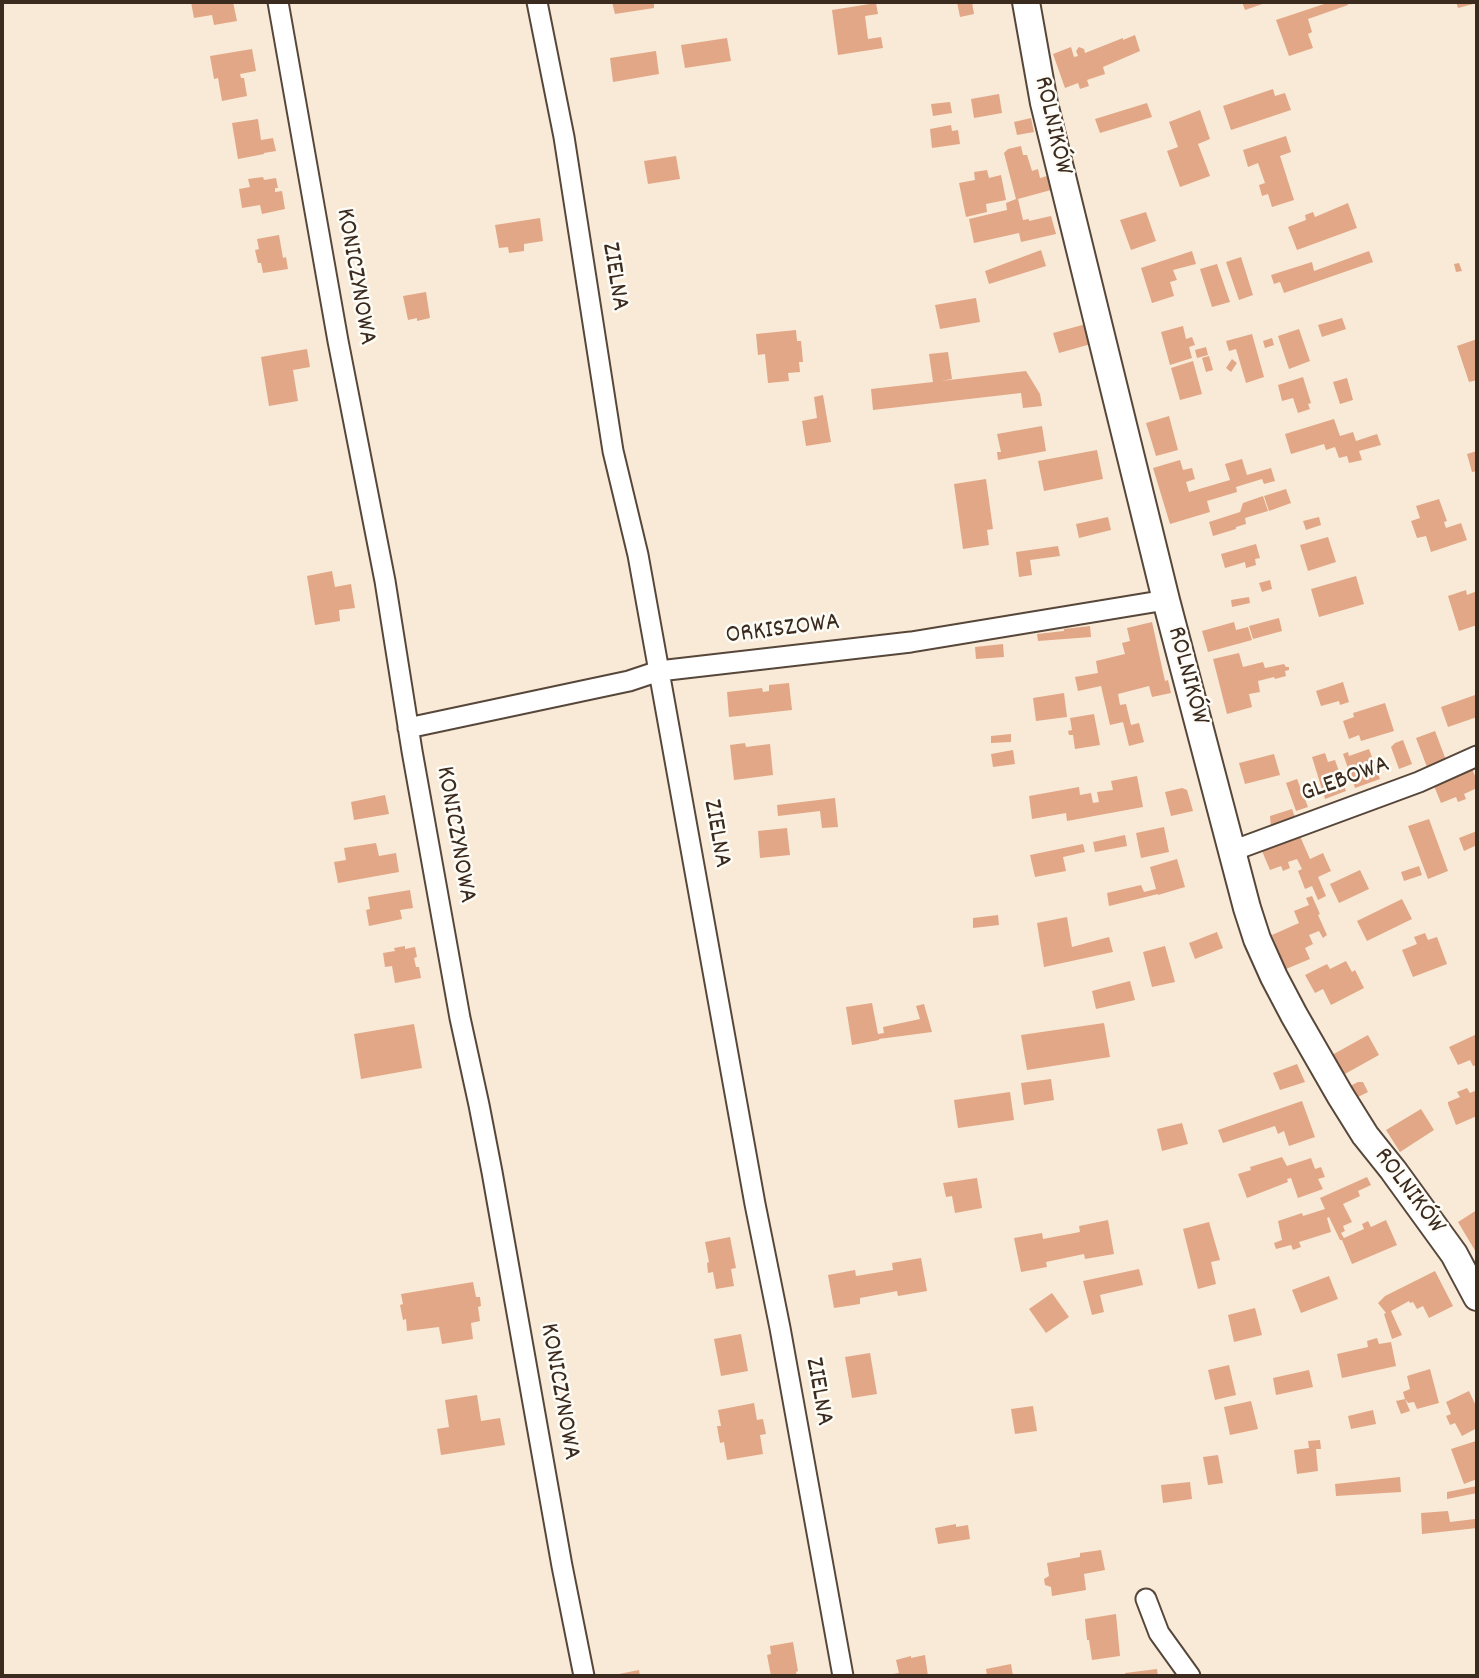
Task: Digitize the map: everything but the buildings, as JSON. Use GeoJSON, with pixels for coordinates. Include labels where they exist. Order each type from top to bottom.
{"type":"FeatureCollection","features":[{"type":"Feature","properties":{"kind":"street","name":"KONICZYNOWA"},"geometry":{"type":"LineString","coordinates":[[278,2],[338,341],[385,580],[408,727],[460,1018],[492,1172],[584,1676]]}},
{"type":"Feature","properties":{"kind":"street","name":"ZIELNA"},"geometry":{"type":"LineString","coordinates":[[537,2],[564,137],[613,451],[638,555],[843,1676]]}},
{"type":"Feature","properties":{"kind":"street","name":"ROLNIKÓW"},"geometry":{"type":"LineString","coordinates":[[1026,2],[1044,103],[1166,600],[1257,939],[1273,977],[1340,1095],[1365,1135],[1454,1254],[1477,1297]]}},
{"type":"Feature","properties":{"kind":"street","name":"ORKISZOWA"},"geometry":{"type":"LineString","coordinates":[[408,727],[629,681],[659,671],[911,642],[1166,600]]}},
{"type":"Feature","properties":{"kind":"street","name":"GLEBOWA"},"geometry":{"type":"LineString","coordinates":[[1232,851],[1419,782],[1477,756]]}},
{"type":"Feature","properties":{"kind":"street"},"geometry":{"type":"LineString","coordinates":[[1146,1599],[1159,1633],[1190,1676]]}}]}
